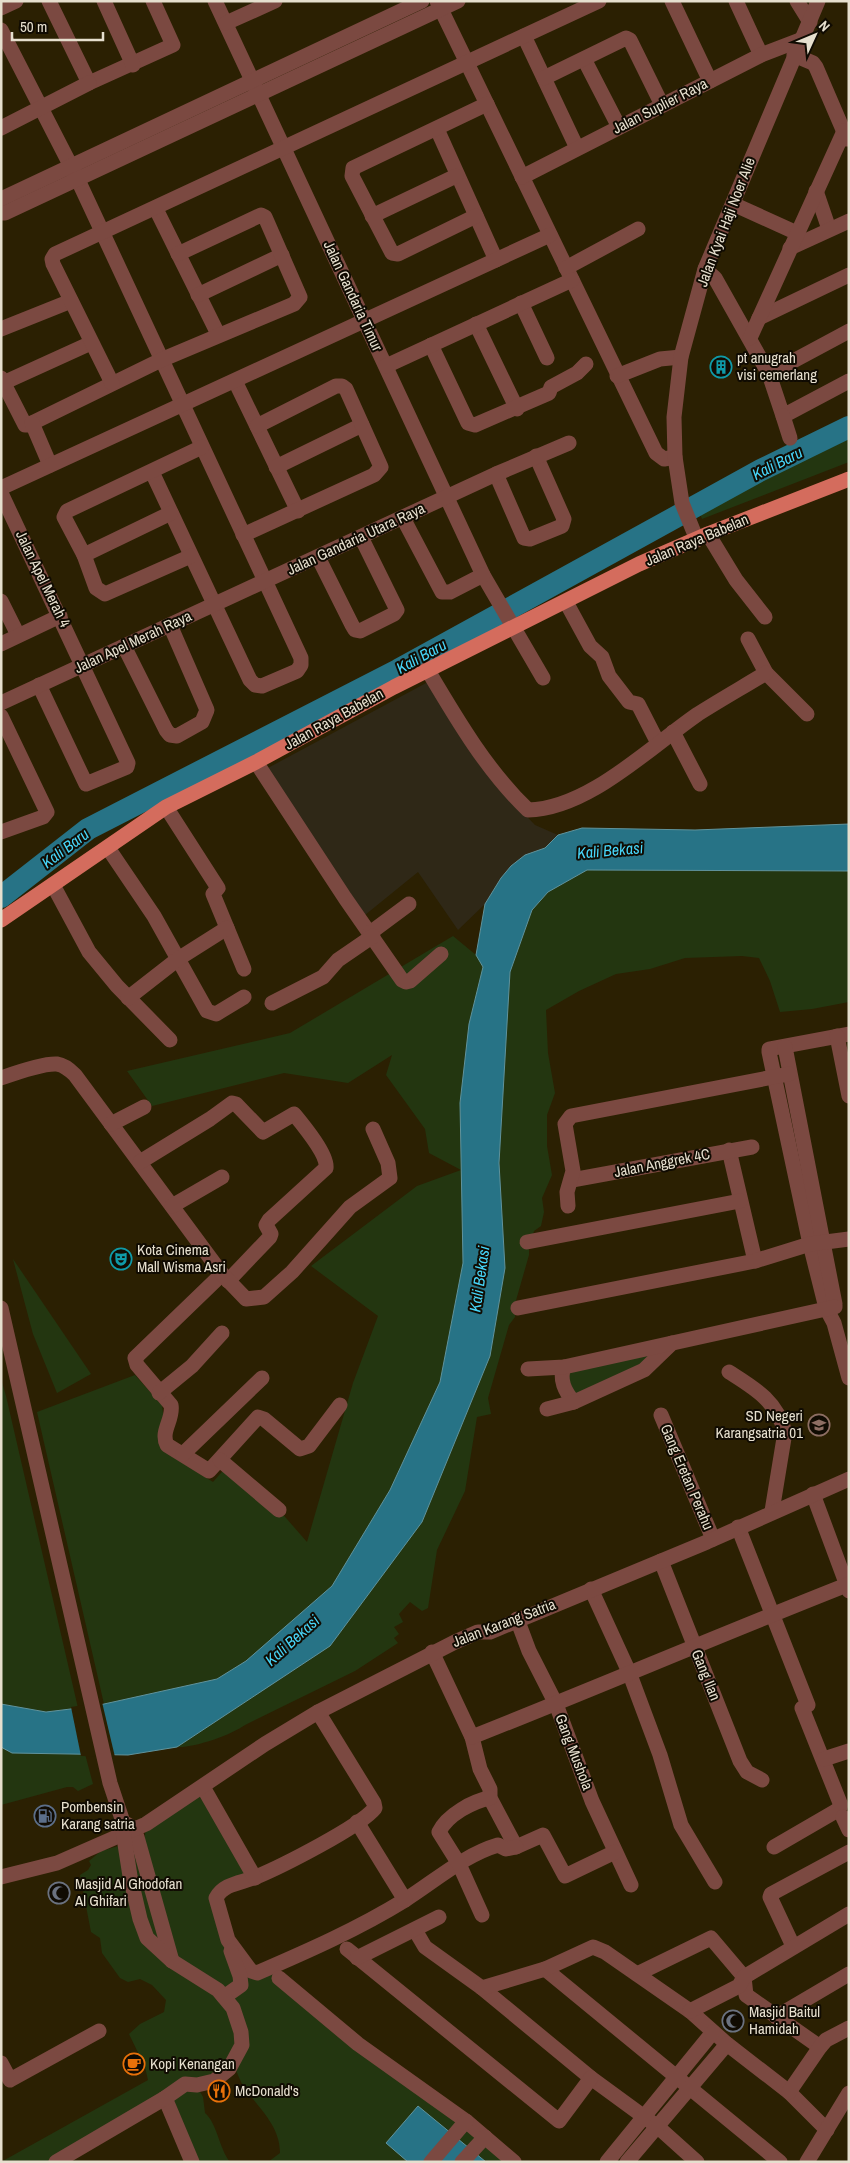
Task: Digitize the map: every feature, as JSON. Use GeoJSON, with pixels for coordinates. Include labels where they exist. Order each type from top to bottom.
{"type":"FeatureCollection","features":[{"type":"Feature","properties":{"kind":"main road","name":"Jalan Raya Babelan"},"geometry":{"type":"LineString","coordinates":[[1,920],[166,808],[427,670],[639,564],[849,479]]}},
{"type":"Feature","properties":{"kind":"street"},"geometry":{"type":"LineString","coordinates":[[1,8],[16,1]]}},
{"type":"Feature","properties":{"kind":"street"},"geometry":{"type":"LineString","coordinates":[[49,1],[89,83]]}},
{"type":"Feature","properties":{"kind":"street"},"geometry":{"type":"LineString","coordinates":[[104,1],[133,65]]}},
{"type":"Feature","properties":{"kind":"street"},"geometry":{"type":"LineString","coordinates":[[1,128],[89,83],[133,65],[173,45],[152,1]]}},
{"type":"Feature","properties":{"kind":"street","name":"Jalan Gandaria Timur"},"geometry":{"type":"LineString","coordinates":[[215,1],[483,575],[543,678]]}},
{"type":"Feature","properties":{"kind":"street"},"geometry":{"type":"LineString","coordinates":[[1,212],[5,213],[78,180],[422,1]]}},
{"type":"Feature","properties":{"kind":"street"},"geometry":{"type":"LineString","coordinates":[[1,199],[439,5],[458,1]]}},
{"type":"Feature","properties":{"kind":"street"},"geometry":{"type":"LineString","coordinates":[[112,383],[53,264],[53,256],[599,1]]}},
{"type":"Feature","properties":{"kind":"street"},"geometry":{"type":"LineString","coordinates":[[672,1],[710,81]]}},
{"type":"Feature","properties":{"kind":"street"},"geometry":{"type":"LineString","coordinates":[[736,1],[761,56]]}},
{"type":"Feature","properties":{"kind":"street"},"geometry":{"type":"LineString","coordinates":[[797,1],[810,22]]}},
{"type":"Feature","properties":{"kind":"street","name":"Jalan Kyai Haji Noer Alie"},"geometry":{"type":"LineString","coordinates":[[765,617],[690,521],[682,503],[675,457],[674,417],[681,357],[705,269],[733,204],[750,158],[818,1]]}},
{"type":"Feature","properties":{"kind":"street"},"geometry":{"type":"LineString","coordinates":[[226,23],[272,2]]}},
{"type":"Feature","properties":{"kind":"street"},"geometry":{"type":"LineString","coordinates":[[439,5],[617,376],[656,453],[664,459],[675,457]]}},
{"type":"Feature","properties":{"kind":"street"},"geometry":{"type":"LineString","coordinates":[[1,30],[72,166],[301,658],[302,665],[297,671],[262,686],[255,685],[250,680],[152,472]]}},
{"type":"Feature","properties":{"kind":"street"},"geometry":{"type":"LineString","coordinates":[[524,36],[578,148]]}},
{"type":"Feature","properties":{"kind":"street"},"geometry":{"type":"LineString","coordinates":[[544,78],[626,38],[630,40],[662,105]]}},
{"type":"Feature","properties":{"kind":"street","name":"Jalan Suplier Raya"},"geometry":{"type":"LineString","coordinates":[[522,177],[710,81],[761,56],[800,40]]}},
{"type":"Feature","properties":{"kind":"street"},"geometry":{"type":"LineString","coordinates":[[750,338],[816,191],[846,136],[813,63],[794,55]]}},
{"type":"Feature","properties":{"kind":"street"},"geometry":{"type":"LineString","coordinates":[[584,59],[619,127]]}},
{"type":"Feature","properties":{"kind":"street"},"geometry":{"type":"LineString","coordinates":[[476,216],[398,254],[391,251],[352,176],[353,168],[437,130],[486,104]]}},
{"type":"Feature","properties":{"kind":"street"},"geometry":{"type":"LineString","coordinates":[[437,130],[456,176],[496,260]]}},
{"type":"Feature","properties":{"kind":"street"},"geometry":{"type":"LineString","coordinates":[[372,216],[456,176]]}},
{"type":"Feature","properties":{"kind":"street"},"geometry":{"type":"LineString","coordinates":[[816,191],[830,229]]}},
{"type":"Feature","properties":{"kind":"street"},"geometry":{"type":"LineString","coordinates":[[733,204],[797,233]]}},
{"type":"Feature","properties":{"kind":"street"},"geometry":{"type":"LineString","coordinates":[[156,209],[218,334]]}},
{"type":"Feature","properties":{"kind":"street"},"geometry":{"type":"LineString","coordinates":[[91,342],[2,381],[25,425],[218,334],[297,301],[300,294],[265,217],[261,215],[178,254]]}},
{"type":"Feature","properties":{"kind":"street"},"geometry":{"type":"LineString","coordinates":[[790,248],[849,221]]}},
{"type":"Feature","properties":{"kind":"street"},"geometry":{"type":"LineString","coordinates":[[386,366],[521,303],[638,229]]}},
{"type":"Feature","properties":{"kind":"street"},"geometry":{"type":"LineString","coordinates":[[1,488],[550,235]]}},
{"type":"Feature","properties":{"kind":"street"},"geometry":{"type":"LineString","coordinates":[[198,294],[282,255]]}},
{"type":"Feature","properties":{"kind":"street"},"geometry":{"type":"LineString","coordinates":[[705,269],[715,278],[769,374],[790,438]]}},
{"type":"Feature","properties":{"kind":"street"},"geometry":{"type":"LineString","coordinates":[[759,318],[849,274]]}},
{"type":"Feature","properties":{"kind":"street"},"geometry":{"type":"LineString","coordinates":[[1,329],[71,301]]}},
{"type":"Feature","properties":{"kind":"street"},"geometry":{"type":"LineString","coordinates":[[521,303],[547,358]]}},
{"type":"Feature","properties":{"kind":"street"},"geometry":{"type":"LineString","coordinates":[[476,324],[517,408]]}},
{"type":"Feature","properties":{"kind":"street"},"geometry":{"type":"LineString","coordinates":[[769,374],[849,331]]}},
{"type":"Feature","properties":{"kind":"street"},"geometry":{"type":"LineString","coordinates":[[431,345],[468,423],[478,425],[549,393],[551,387],[577,373],[586,364]]}},
{"type":"Feature","properties":{"kind":"street"},"geometry":{"type":"LineString","coordinates":[[617,376],[660,358],[681,357]]}},
{"type":"Feature","properties":{"kind":"street"},"geometry":{"type":"LineString","coordinates":[[783,416],[849,380]]}},
{"type":"Feature","properties":{"kind":"street"},"geometry":{"type":"LineString","coordinates":[[235,381],[298,511]]}},
{"type":"Feature","properties":{"kind":"street"},"geometry":{"type":"LineString","coordinates":[[243,535],[377,473],[380,462],[346,389],[338,385],[257,426]]}},
{"type":"Feature","properties":{"kind":"street"},"geometry":{"type":"LineString","coordinates":[[32,423],[50,465]]}},
{"type":"Feature","properties":{"kind":"street"},"geometry":{"type":"LineString","coordinates":[[276,467],[362,425]]}},
{"type":"Feature","properties":{"kind":"street","name":"Jalan Gandaria Utara Raya"},"geometry":{"type":"LineString","coordinates":[[265,582],[496,474],[569,443]]}},
{"type":"Feature","properties":{"kind":"street"},"geometry":{"type":"LineString","coordinates":[[191,556],[105,594],[96,588],[84,555],[65,514],[202,447]]}},
{"type":"Feature","properties":{"kind":"street"},"geometry":{"type":"LineString","coordinates":[[496,474],[524,538],[530,540],[562,526],[564,519],[536,456]]}},
{"type":"Feature","properties":{"kind":"street","name":"Jalan Apel Merah 4"},"geometry":{"type":"LineString","coordinates":[[1,493],[84,665],[128,763],[127,767],[86,784],[39,685]]}},
{"type":"Feature","properties":{"kind":"street"},"geometry":{"type":"LineString","coordinates":[[84,555],[171,513]]}},
{"type":"Feature","properties":{"kind":"street"},"geometry":{"type":"LineString","coordinates":[[403,518],[442,592],[450,592],[483,575]]}},
{"type":"Feature","properties":{"kind":"street"},"geometry":{"type":"LineString","coordinates":[[318,557],[352,625],[355,630],[360,631],[394,614],[397,610],[361,537]]}},
{"type":"Feature","properties":{"kind":"street","name":"Jalan Apel Merah Raya"},"geometry":{"type":"LineString","coordinates":[[1,703],[265,582]]}},
{"type":"Feature","properties":{"kind":"street"},"geometry":{"type":"LineString","coordinates":[[1,601],[18,635]]}},
{"type":"Feature","properties":{"kind":"street"},"geometry":{"type":"LineString","coordinates":[[566,602],[590,646],[602,656],[609,676],[629,702],[638,704],[658,743]]}},
{"type":"Feature","properties":{"kind":"street"},"geometry":{"type":"LineString","coordinates":[[1,644],[60,616]]}},
{"type":"Feature","properties":{"kind":"street"},"geometry":{"type":"LineString","coordinates":[[124,646],[166,730],[170,735],[177,736],[202,722],[208,710],[170,625]]}},
{"type":"Feature","properties":{"kind":"street"},"geometry":{"type":"LineString","coordinates":[[748,639],[766,673],[807,714]]}},
{"type":"Feature","properties":{"kind":"street"},"geometry":{"type":"LineString","coordinates":[[427,670],[484,758],[511,794],[528,810],[546,810],[563,804],[603,782],[699,714],[766,673]]}},
{"type":"Feature","properties":{"kind":"street"},"geometry":{"type":"LineString","coordinates":[[1,716],[47,812],[44,817],[1,832]]}},
{"type":"Feature","properties":{"kind":"street"},"geometry":{"type":"LineString","coordinates":[[673,732],[700,784]]}},
{"type":"Feature","properties":{"kind":"street"},"geometry":{"type":"LineString","coordinates":[[256,762],[345,898],[406,982],[441,954]]}},
{"type":"Feature","properties":{"kind":"street"},"geometry":{"type":"LineString","coordinates":[[166,808],[218,888],[213,894],[244,968]]}},
{"type":"Feature","properties":{"kind":"street"},"geometry":{"type":"LineString","coordinates":[[108,848],[154,916],[207,1012],[211,1014],[244,996]]}},
{"type":"Feature","properties":{"kind":"street"},"geometry":{"type":"LineString","coordinates":[[53,885],[89,952],[128,998],[170,1040]]}},
{"type":"Feature","properties":{"kind":"street"},"geometry":{"type":"LineString","coordinates":[[272,1003],[323,977],[338,960],[409,904]]}},
{"type":"Feature","properties":{"kind":"street"},"geometry":{"type":"LineString","coordinates":[[128,998],[178,959],[227,928]]}},
{"type":"Feature","properties":{"kind":"street"},"geometry":{"type":"LineString","coordinates":[[849,1096],[843,1035],[769,1049],[773,1076],[831,1308],[839,1325],[849,1377]]}},
{"type":"Feature","properties":{"kind":"street"},"geometry":{"type":"LineString","coordinates":[[785,1047],[816,1244]]}},
{"type":"Feature","properties":{"kind":"street"},"geometry":{"type":"LineString","coordinates":[[1,1078],[57,1064],[67,1068],[140,1162],[225,1278],[246,1299],[264,1297],[292,1272],[350,1207],[387,1181],[390,1173],[373,1128]]}},
{"type":"Feature","properties":{"kind":"street"},"geometry":{"type":"LineString","coordinates":[[568,1206],[567,1192],[572,1180],[573,1171],[565,1124],[571,1116],[789,1074]]}},
{"type":"Feature","properties":{"kind":"street"},"geometry":{"type":"LineString","coordinates":[[140,1162],[210,1120],[232,1103],[236,1104],[263,1132],[293,1114],[325,1159],[326,1168],[269,1220],[266,1225],[271,1234],[270,1237],[135,1358],[137,1365],[171,1405],[173,1413],[165,1431],[165,1441],[168,1445],[209,1471],[258,1417],[264,1419],[300,1449],[305,1448],[315,1439],[340,1405]]}},
{"type":"Feature","properties":{"kind":"street"},"geometry":{"type":"LineString","coordinates":[[111,1124],[144,1107]]}},
{"type":"Feature","properties":{"kind":"street","name":"Jalan Anggrek 4C"},"geometry":{"type":"LineString","coordinates":[[572,1180],[752,1147]]}},
{"type":"Feature","properties":{"kind":"street"},"geometry":{"type":"LineString","coordinates":[[729,1150],[755,1261]]}},
{"type":"Feature","properties":{"kind":"street"},"geometry":{"type":"LineString","coordinates":[[172,1206],[222,1177]]}},
{"type":"Feature","properties":{"kind":"street"},"geometry":{"type":"LineString","coordinates":[[527,1242],[740,1201]]}},
{"type":"Feature","properties":{"kind":"street"},"geometry":{"type":"LineString","coordinates":[[518,1308],[755,1261],[816,1244],[849,1239]]}},
{"type":"Feature","properties":{"kind":"street"},"geometry":{"type":"LineString","coordinates":[[1,1308],[105,1758],[120,1814],[133,1833],[143,1857],[172,1960]]}},
{"type":"Feature","properties":{"kind":"street"},"geometry":{"type":"LineString","coordinates":[[528,1369],[564,1366],[831,1308]]}},
{"type":"Feature","properties":{"kind":"street"},"geometry":{"type":"LineString","coordinates":[[159,1393],[192,1366],[222,1333]]}},
{"type":"Feature","properties":{"kind":"street"},"geometry":{"type":"LineString","coordinates":[[547,1409],[574,1402],[644,1370],[672,1343]]}},
{"type":"Feature","properties":{"kind":"street"},"geometry":{"type":"LineString","coordinates":[[564,1366],[561,1373],[563,1381],[567,1395],[574,1402]]}},
{"type":"Feature","properties":{"kind":"street"},"geometry":{"type":"LineString","coordinates":[[729,1372],[765,1395],[783,1424],[785,1432],[772,1511]]}},
{"type":"Feature","properties":{"kind":"street"},"geometry":{"type":"LineString","coordinates":[[183,1454],[262,1378]]}},
{"type":"Feature","properties":{"kind":"street","name":"Gang Eretan Perahu"},"geometry":{"type":"LineString","coordinates":[[661,1415],[713,1539]]}},
{"type":"Feature","properties":{"kind":"street"},"geometry":{"type":"LineString","coordinates":[[220,1460],[279,1510]]}},
{"type":"Feature","properties":{"kind":"street","name":"Jalan Karang Satria"},"geometry":{"type":"LineString","coordinates":[[1,1877],[57,1863],[133,1833],[264,1744],[318,1712],[432,1652],[478,1632],[490,1632],[517,1619],[713,1539],[772,1511],[849,1479]]}},
{"type":"Feature","properties":{"kind":"street"},"geometry":{"type":"LineString","coordinates":[[472,1737],[556,1704],[694,1645],[848,1587],[813,1494]]}},
{"type":"Feature","properties":{"kind":"street"},"geometry":{"type":"LineString","coordinates":[[738,1527],[808,1705],[802,1708],[824,1758],[840,1807],[774,1847]]}},
{"type":"Feature","properties":{"kind":"street","name":"Gang Ilan"},"geometry":{"type":"LineString","coordinates":[[661,1561],[740,1761],[747,1772],[762,1780]]}},
{"type":"Feature","properties":{"kind":"street"},"geometry":{"type":"LineString","coordinates":[[591,1589],[629,1672],[660,1756],[681,1825],[715,1882]]}},
{"type":"Feature","properties":{"kind":"street","name":"Gang Mushola"},"geometry":{"type":"LineString","coordinates":[[517,1619],[529,1651],[556,1704],[570,1747],[631,1885]]}},
{"type":"Feature","properties":{"kind":"street"},"geometry":{"type":"LineString","coordinates":[[432,1652],[472,1737],[480,1769],[490,1789],[490,1798],[516,1847]]}},
{"type":"Feature","properties":{"kind":"street"},"geometry":{"type":"LineString","coordinates":[[224,1997],[241,1985],[216,1898],[225,1888],[255,1878],[357,1822],[375,1808],[374,1803],[318,1712]]}},
{"type":"Feature","properties":{"kind":"street"},"geometry":{"type":"LineString","coordinates":[[824,1758],[849,1751]]}},
{"type":"Feature","properties":{"kind":"street"},"geometry":{"type":"LineString","coordinates":[[203,1786],[255,1878]]}},
{"type":"Feature","properties":{"kind":"street"},"geometry":{"type":"LineString","coordinates":[[482,1915],[460,1864],[439,1832],[442,1826],[476,1800],[490,1798]]}},
{"type":"Feature","properties":{"kind":"street"},"geometry":{"type":"LineString","coordinates":[[357,1822],[405,1900]]}},
{"type":"Feature","properties":{"kind":"street"},"geometry":{"type":"LineString","coordinates":[[56,2162],[165,2098],[185,2084],[197,2085],[214,2080],[229,2069],[242,2046],[238,2016],[224,1997],[210,1984],[172,1960],[147,1938],[140,1919],[130,1876],[133,1833]]}},
{"type":"Feature","properties":{"kind":"street"},"geometry":{"type":"LineString","coordinates":[[228,1940],[252,1972],[257,1973],[335,1939],[405,1900],[476,1854],[498,1845],[506,1849],[516,1847],[543,1835],[565,1876],[615,1852]]}},
{"type":"Feature","properties":{"kind":"street"},"geometry":{"type":"LineString","coordinates":[[793,1946],[770,1897],[771,1894],[849,1852]]}},
{"type":"Feature","properties":{"kind":"street"},"geometry":{"type":"LineString","coordinates":[[690,2011],[739,1986],[744,1977],[849,1914]]}},
{"type":"Feature","properties":{"kind":"street"},"geometry":{"type":"LineString","coordinates":[[425,1947],[434,1919],[415,1930],[352,1953],[555,2127],[591,2078]]}},
{"type":"Feature","properties":{"kind":"street"},"geometry":{"type":"LineString","coordinates":[[147,1938],[164,1929]]}},
{"type":"Feature","properties":{"kind":"street"},"geometry":{"type":"LineString","coordinates":[[415,1930],[425,1947],[482,1988],[591,2078],[658,2127],[697,2162]]}},
{"type":"Feature","properties":{"kind":"street"},"geometry":{"type":"LineString","coordinates":[[637,1974],[711,1938],[744,1977],[746,1995],[820,2047]]}},
{"type":"Feature","properties":{"kind":"street"},"geometry":{"type":"LineString","coordinates":[[482,1988],[545,1968],[593,1947],[605,1952],[690,2011],[727,2044],[789,2092],[827,2130]]}},
{"type":"Feature","properties":{"kind":"street"},"geometry":{"type":"LineString","coordinates":[[545,1968],[780,2162]]}},
{"type":"Feature","properties":{"kind":"street"},"geometry":{"type":"LineString","coordinates":[[776,2017],[849,1974]]}},
{"type":"Feature","properties":{"kind":"street"},"geometry":{"type":"LineString","coordinates":[[279,1978],[358,2044],[466,2121],[514,2162]]}},
{"type":"Feature","properties":{"kind":"street"},"geometry":{"type":"LineString","coordinates":[[789,2092],[826,2040],[849,2028]]}},
{"type":"Feature","properties":{"kind":"street"},"geometry":{"type":"LineString","coordinates":[[1,2063],[10,2080],[99,2031]]}},
{"type":"Feature","properties":{"kind":"street"},"geometry":{"type":"LineString","coordinates":[[607,2162],[713,2032]]}},
{"type":"Feature","properties":{"kind":"street"},"geometry":{"type":"LineString","coordinates":[[627,2162],[727,2044]]}},
{"type":"Feature","properties":{"kind":"street"},"geometry":{"type":"LineString","coordinates":[[807,2162],[849,2093]]}},
{"type":"Feature","properties":{"kind":"street"},"geometry":{"type":"LineString","coordinates":[[165,2098],[192,2162]]}},
{"type":"Feature","properties":{"kind":"street"},"geometry":{"type":"LineString","coordinates":[[431,2162],[466,2121]]}},
{"type":"Feature","properties":{"kind":"street"},"geometry":{"type":"LineString","coordinates":[[462,2162],[485,2137]]}},
{"type":"Feature","properties":{"kind":"shaded area"},"geometry":{"type":"Polygon","coordinates":[[[428,682],[505,794],[535,825],[558,835],[545,848],[525,855],[501,878],[485,904],[458,930],[418,872],[365,915],[266,769],[428,682]]]}},
{"type":"Feature","properties":{"kind":"green space"},"geometry":{"type":"Polygon","coordinates":[[[849,435],[849,462],[702,519],[698,509],[849,435]]]}},
{"type":"Feature","properties":{"kind":"green space"},"geometry":{"type":"Polygon","coordinates":[[[587,870],[849,871],[849,1002],[812,1009],[780,1012],[770,981],[759,958],[742,956],[685,958],[650,969],[616,974],[579,991],[546,1010],[548,1053],[555,1093],[547,1115],[547,1146],[552,1175],[542,1198],[544,1212],[541,1226],[534,1231],[529,1246],[529,1255],[515,1304],[515,1317],[509,1325],[488,1398],[491,1414],[477,1417],[465,1491],[437,1550],[428,1608],[422,1611],[410,1602],[399,1614],[403,1622],[394,1627],[399,1634],[394,1638],[398,1643],[355,1671],[231,1733],[202,1743],[177,1747],[330,1646],[422,1521],[490,1356],[505,1268],[499,1163],[510,972],[532,910],[548,892],[587,870]]]}},
{"type":"Feature","properties":{"kind":"green space"},"geometry":{"type":"Polygon","coordinates":[[[453,936],[476,955],[483,967],[469,1024],[460,1103],[463,1263],[440,1382],[390,1490],[332,1586],[246,1661],[217,1679],[104,1704],[37,1412],[135,1375],[162,1405],[168,1454],[213,1482],[227,1466],[279,1510],[307,1542],[353,1383],[378,1316],[311,1266],[417,1186],[461,1170],[429,1153],[425,1129],[386,1075],[392,1055],[348,1083],[284,1073],[152,1106],[127,1071],[290,1033],[453,936]]]}},
{"type":"Feature","properties":{"kind":"green space"},"geometry":{"type":"Polygon","coordinates":[[[13,1259],[91,1374],[57,1393],[33,1334],[13,1259]]]}},
{"type":"Feature","properties":{"kind":"green space"},"geometry":{"type":"Polygon","coordinates":[[[672,1343],[644,1370],[574,1402],[564,1367],[672,1343]]]}},
{"type":"Feature","properties":{"kind":"green space"},"geometry":{"type":"Polygon","coordinates":[[[1,1379],[78,1708],[46,1712],[1,1704],[1,1379]]]}},
{"type":"Feature","properties":{"kind":"green space"},"geometry":{"type":"Polygon","coordinates":[[[1,1747],[12,1753],[85,1754],[93,1784],[78,1791],[73,1787],[67,1787],[1,1805],[1,1747]]]}},
{"type":"Feature","properties":{"kind":"green space"},"geometry":{"type":"Polygon","coordinates":[[[203,1787],[255,1878],[220,1892],[228,1940],[251,1971],[274,1966],[514,2162],[268,2162],[280,2153],[276,2133],[266,2115],[241,2082],[233,2064],[197,2086],[203,2097],[205,2113],[209,2117],[230,2162],[192,2162],[165,2098],[56,2162],[1,2162],[148,2080],[145,2067],[129,2034],[140,2024],[164,2012],[166,2000],[152,1985],[140,1979],[128,1982],[120,1978],[102,1953],[100,1938],[91,1932],[80,1875],[88,1870],[91,1865],[89,1861],[101,1851],[126,1844],[143,1856],[146,1824],[203,1787]]]}},
{"type":"Feature","properties":{"kind":"water","name":"Kali Bekasi"},"geometry":{"type":"Polygon","coordinates":[[[849,824],[849,871],[587,870],[548,892],[532,910],[510,972],[499,1163],[505,1268],[490,1356],[422,1522],[330,1646],[177,1747],[128,1755],[12,1753],[1,1747],[1,1704],[46,1712],[95,1706],[217,1679],[246,1661],[332,1586],[390,1490],[440,1382],[463,1263],[460,1103],[469,1024],[483,967],[476,955],[485,904],[511,866],[525,855],[545,848],[558,835],[582,828],[695,830],[849,824]]]}},
{"type":"Feature","properties":{"kind":"water"},"geometry":{"type":"Polygon","coordinates":[[[418,2106],[486,2162],[408,2162],[386,2143],[418,2106]]]}},
{"type":"Feature","properties":{"kind":"pier"},"geometry":{"type":"Polygon","coordinates":[[[102,1702],[115,1757],[81,1756],[71,1707],[102,1702]]]}},
{"type":"Feature","properties":{"kind":"waterway","name":"Kali Baru"},"geometry":{"type":"LineString","coordinates":[[1,897],[88,829],[398,670],[761,470],[849,427]]}},
{"type":"Feature","properties":{"kind":"place","name":"pt anugrah visi cemerlang"},"geometry":{"type":"Point","coordinates":[721,367]}},
{"type":"Feature","properties":{"kind":"place","name":"Kota Cinema Mall Wisma Asri"},"geometry":{"type":"Point","coordinates":[121,1259]}},
{"type":"Feature","properties":{"kind":"place","name":"SD Negeri Karangsatria 01"},"geometry":{"type":"Point","coordinates":[819,1425]}},
{"type":"Feature","properties":{"kind":"place","name":"Pombensin Karang satria"},"geometry":{"type":"Point","coordinates":[45,1816]}},
{"type":"Feature","properties":{"kind":"place","name":"Masjid Al Ghodofan Al Ghifari"},"geometry":{"type":"Point","coordinates":[59,1893]}},
{"type":"Feature","properties":{"kind":"place","name":"Masjid Baitul Hamidah"},"geometry":{"type":"Point","coordinates":[733,2021]}},
{"type":"Feature","properties":{"kind":"place","name":"Kopi Kenangan"},"geometry":{"type":"Point","coordinates":[134,2064]}},
{"type":"Feature","properties":{"kind":"place","name":"McDonald's"},"geometry":{"type":"Point","coordinates":[219,2091]}}]}
